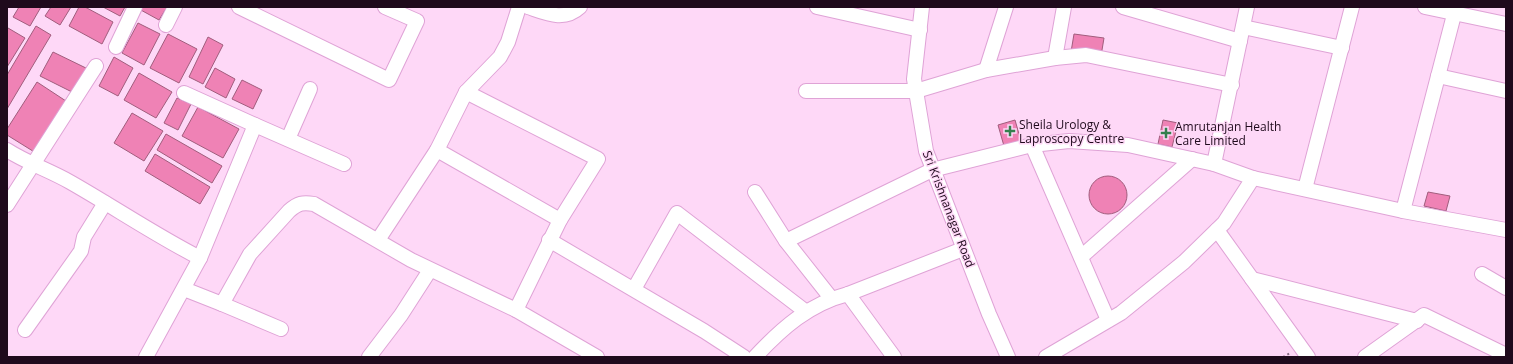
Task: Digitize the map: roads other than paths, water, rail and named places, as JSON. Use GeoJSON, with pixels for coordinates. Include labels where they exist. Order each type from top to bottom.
{"type":"FeatureCollection","features":[{"type":"Feature","properties":{"kind":"street"},"geometry":{"type":"LineString","coordinates":[[116,48],[135,7]]}},
{"type":"Feature","properties":{"kind":"street"},"geometry":{"type":"LineString","coordinates":[[166,25],[175,7]]}},
{"type":"Feature","properties":{"kind":"street"},"geometry":{"type":"LineString","coordinates":[[239,7],[261,12],[389,80],[417,21],[385,7]]}},
{"type":"Feature","properties":{"kind":"street"},"geometry":{"type":"LineString","coordinates":[[378,240],[437,150],[466,92],[500,57],[508,42],[519,7]]}},
{"type":"Feature","properties":{"kind":"street"},"geometry":{"type":"LineString","coordinates":[[528,7],[552,15],[561,16],[572,13],[580,7]]}},
{"type":"Feature","properties":{"kind":"street"},"geometry":{"type":"LineString","coordinates":[[817,7],[920,30]]}},
{"type":"Feature","properties":{"kind":"street","name":"Sri Krishnanagar Road"},"geometry":{"type":"LineString","coordinates":[[922,7],[914,79],[926,151],[932,170],[989,314],[1008,357]]}},
{"type":"Feature","properties":{"kind":"street"},"geometry":{"type":"LineString","coordinates":[[986,70],[1006,7]]}},
{"type":"Feature","properties":{"kind":"street"},"geometry":{"type":"LineString","coordinates":[[1055,58],[1064,7]]}},
{"type":"Feature","properties":{"kind":"street"},"geometry":{"type":"LineString","coordinates":[[1123,7],[1240,41]]}},
{"type":"Feature","properties":{"kind":"street"},"geometry":{"type":"LineString","coordinates":[[1214,164],[1232,85],[1247,7]]}},
{"type":"Feature","properties":{"kind":"street"},"geometry":{"type":"LineString","coordinates":[[1305,189],[1352,7]]}},
{"type":"Feature","properties":{"kind":"street"},"geometry":{"type":"LineString","coordinates":[[1425,7],[1455,10],[1506,24]]}},
{"type":"Feature","properties":{"kind":"street"},"geometry":{"type":"LineString","coordinates":[[1403,211],[1455,10]]}},
{"type":"Feature","properties":{"kind":"street"},"geometry":{"type":"LineString","coordinates":[[1243,27],[1342,48]]}},
{"type":"Feature","properties":{"kind":"street"},"geometry":{"type":"LineString","coordinates":[[806,91],[916,91],[986,70],[1055,58],[1086,55],[1232,85]]}},
{"type":"Feature","properties":{"kind":"street"},"geometry":{"type":"LineString","coordinates":[[7,205],[96,66]]}},
{"type":"Feature","properties":{"kind":"street"},"geometry":{"type":"LineString","coordinates":[[1438,76],[1506,91]]}},
{"type":"Feature","properties":{"kind":"street"},"geometry":{"type":"LineString","coordinates":[[288,139],[310,89]]}},
{"type":"Feature","properties":{"kind":"street"},"geometry":{"type":"LineString","coordinates":[[466,92],[598,159],[549,240],[516,310]]}},
{"type":"Feature","properties":{"kind":"street"},"geometry":{"type":"LineString","coordinates":[[184,93],[344,164]]}},
{"type":"Feature","properties":{"kind":"street"},"geometry":{"type":"LineString","coordinates":[[146,357],[200,258],[255,125]]}},
{"type":"Feature","properties":{"kind":"street"},"geometry":{"type":"LineString","coordinates":[[786,241],[932,170],[1032,145],[1069,140],[1128,145],[1214,164],[1253,178],[1403,211],[1506,230]]}},
{"type":"Feature","properties":{"kind":"street"},"geometry":{"type":"LineString","coordinates":[[1032,145],[1108,320]]}},
{"type":"Feature","properties":{"kind":"street"},"geometry":{"type":"LineString","coordinates":[[7,150],[33,165],[69,182],[200,258]]}},
{"type":"Feature","properties":{"kind":"street"},"geometry":{"type":"LineString","coordinates":[[437,150],[560,220]]}},
{"type":"Feature","properties":{"kind":"street"},"geometry":{"type":"LineString","coordinates":[[1081,257],[1192,159]]}},
{"type":"Feature","properties":{"kind":"street"},"geometry":{"type":"LineString","coordinates":[[1046,357],[1120,313],[1184,262],[1224,223],[1253,178]]}},
{"type":"Feature","properties":{"kind":"street"},"geometry":{"type":"LineString","coordinates":[[755,192],[786,241],[831,298]]}},
{"type":"Feature","properties":{"kind":"street"},"geometry":{"type":"LineString","coordinates":[[222,304],[250,254],[296,205],[303,202],[314,204],[430,270],[516,310],[597,357]]}},
{"type":"Feature","properties":{"kind":"street"},"geometry":{"type":"LineString","coordinates":[[25,330],[80,251],[84,237],[105,204]]}},
{"type":"Feature","properties":{"kind":"street"},"geometry":{"type":"LineString","coordinates":[[634,289],[677,214],[805,311]]}},
{"type":"Feature","properties":{"kind":"street"},"geometry":{"type":"LineString","coordinates":[[1217,230],[1308,357]]}},
{"type":"Feature","properties":{"kind":"street"},"geometry":{"type":"LineString","coordinates":[[549,240],[634,289],[744,357]]}},
{"type":"Feature","properties":{"kind":"street"},"geometry":{"type":"LineString","coordinates":[[755,357],[774,336],[805,311],[831,298],[848,294],[963,248]]}},
{"type":"Feature","properties":{"kind":"street"},"geometry":{"type":"LineString","coordinates":[[369,357],[401,315],[430,270]]}},
{"type":"Feature","properties":{"kind":"street"},"geometry":{"type":"LineString","coordinates":[[1482,274],[1506,288]]}},
{"type":"Feature","properties":{"kind":"street"},"geometry":{"type":"LineString","coordinates":[[1252,279],[1417,321]]}},
{"type":"Feature","properties":{"kind":"street"},"geometry":{"type":"LineString","coordinates":[[184,289],[282,329]]}},
{"type":"Feature","properties":{"kind":"street"},"geometry":{"type":"LineString","coordinates":[[848,294],[894,357]]}},
{"type":"Feature","properties":{"kind":"street"},"geometry":{"type":"LineString","coordinates":[[1366,357],[1424,315],[1506,355]]}},
{"type":"Feature","properties":{"kind":"place","name":"Sheila Urology & Laproscopy Centre"},"geometry":{"type":"Point","coordinates":[1010,131]}},
{"type":"Feature","properties":{"kind":"place","name":"Amrutanjan Health Care Limited"},"geometry":{"type":"Point","coordinates":[1166,133]}}]}
